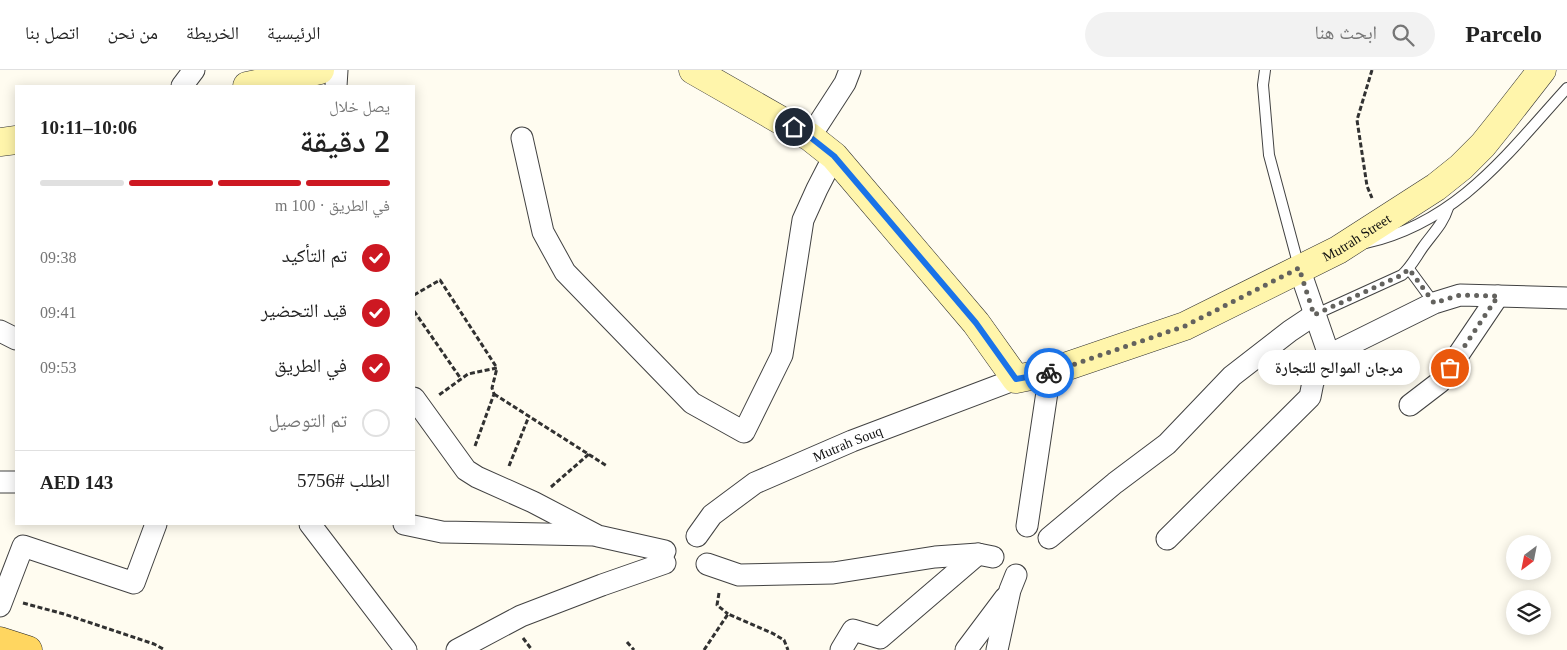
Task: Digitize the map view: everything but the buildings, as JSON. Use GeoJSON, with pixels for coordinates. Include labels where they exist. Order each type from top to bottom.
{"type":"FeatureCollection","features":[{"type":"Feature","properties":{"kind":"main road"},"geometry":{"type":"LineString","coordinates":[[693,70],[810,137],[834,156],[976,323],[1016,379]]}},
{"type":"Feature","properties":{"kind":"main road","name":"Mutrah Street"},"geometry":{"type":"LineString","coordinates":[[1016,379],[1050,372],[1185,326],[1338,250],[1436,187],[1461,167],[1483,145],[1542,70]]}},
{"type":"Feature","properties":{"kind":"main road"},"geometry":{"type":"LineString","coordinates":[[253,85],[318,75]]}},
{"type":"Feature","properties":{"kind":"main road"},"geometry":{"type":"LineString","coordinates":[[0,142],[15,140]]}},
{"type":"Feature","properties":{"kind":"main road"},"geometry":{"type":"LineString","coordinates":[[0,641],[28,650]]}},
{"type":"Feature","properties":{"kind":"street"},"geometry":{"type":"LineString","coordinates":[[183,85],[194,70]]}},
{"type":"Feature","properties":{"kind":"street"},"geometry":{"type":"LineString","coordinates":[[810,137],[845,83],[850,70]]}},
{"type":"Feature","properties":{"kind":"street"},"geometry":{"type":"LineString","coordinates":[[318,75],[334,85]]}},
{"type":"Feature","properties":{"kind":"street"},"geometry":{"type":"LineString","coordinates":[[522,138],[543,232],[565,272],[692,403],[744,432],[782,355],[803,220],[834,156]]}},
{"type":"Feature","properties":{"kind":"street"},"geometry":{"type":"LineString","coordinates":[[1299,268],[1329,355]]}},
{"type":"Feature","properties":{"kind":"street"},"geometry":{"type":"LineString","coordinates":[[1167,539],[1310,397],[1313,382],[1329,355],[1434,303],[1460,295],[1567,298]]}},
{"type":"Feature","properties":{"kind":"street"},"geometry":{"type":"LineString","coordinates":[[1410,405],[1440,382],[1498,296]]}},
{"type":"Feature","properties":{"kind":"street"},"geometry":{"type":"LineString","coordinates":[[1049,538],[1115,482],[1167,444],[1232,376],[1290,330],[1314,315]]}},
{"type":"Feature","properties":{"kind":"street"},"geometry":{"type":"LineString","coordinates":[[0,331],[15,338]]}},
{"type":"Feature","properties":{"kind":"street"},"geometry":{"type":"LineString","coordinates":[[1027,526],[1050,372]]}},
{"type":"Feature","properties":{"kind":"street","name":"Mutrah Souq"},"geometry":{"type":"LineString","coordinates":[[697,536],[712,515],[755,483],[852,441],[1016,379]]}},
{"type":"Feature","properties":{"kind":"street"},"geometry":{"type":"LineString","coordinates":[[417,404],[466,470],[477,477],[533,502],[598,536],[665,557],[602,585],[521,616],[457,650]]}},
{"type":"Feature","properties":{"kind":"street"},"geometry":{"type":"LineString","coordinates":[[0,482],[15,482]]}},
{"type":"Feature","properties":{"kind":"street"},"geometry":{"type":"LineString","coordinates":[[2,602],[23,546],[134,583],[156,525]]}},
{"type":"Feature","properties":{"kind":"street"},"geometry":{"type":"LineString","coordinates":[[311,525],[406,650]]}},
{"type":"Feature","properties":{"kind":"street"},"geometry":{"type":"LineString","coordinates":[[409,525],[442,532],[598,536]]}},
{"type":"Feature","properties":{"kind":"street"},"geometry":{"type":"LineString","coordinates":[[707,564],[739,575],[833,573],[936,557],[986,555],[880,638],[853,630],[841,650]]}},
{"type":"Feature","properties":{"kind":"street"},"geometry":{"type":"LineString","coordinates":[[966,650],[1013,582],[997,650]]}},
{"type":"Feature","properties":{"kind":"lane"},"geometry":{"type":"LineString","coordinates":[[1264,70],[1263,85],[1270,155],[1299,268]]}},
{"type":"Feature","properties":{"kind":"lane"},"geometry":{"type":"LineString","coordinates":[[1338,250],[1379,240],[1405,230],[1448,208],[1497,166],[1567,88]]}},
{"type":"Feature","properties":{"kind":"lane"},"geometry":{"type":"LineString","coordinates":[[1314,315],[1402,275],[1409,269],[1422,248],[1438,230],[1448,208]]}},
{"type":"Feature","properties":{"kind":"lane"},"geometry":{"type":"LineString","coordinates":[[1409,269],[1434,303]]}},
{"type":"Feature","properties":{"kind":"path"},"geometry":{"type":"LineString","coordinates":[[1372,70],[1357,120],[1367,186],[1383,221]]}},
{"type":"Feature","properties":{"kind":"path"},"geometry":{"type":"LineString","coordinates":[[415,294],[440,280],[497,368],[492,388],[494,394],[466,470]]}},
{"type":"Feature","properties":{"kind":"path"},"geometry":{"type":"LineString","coordinates":[[415,311],[461,379]]}},
{"type":"Feature","properties":{"kind":"path"},"geometry":{"type":"LineString","coordinates":[[417,404],[468,374],[497,368]]}},
{"type":"Feature","properties":{"kind":"path"},"geometry":{"type":"LineString","coordinates":[[494,394],[607,466]]}},
{"type":"Feature","properties":{"kind":"path"},"geometry":{"type":"LineString","coordinates":[[500,487],[529,416]]}},
{"type":"Feature","properties":{"kind":"path"},"geometry":{"type":"LineString","coordinates":[[533,502],[589,454]]}},
{"type":"Feature","properties":{"kind":"path"},"geometry":{"type":"LineString","coordinates":[[719,594],[717,605],[728,614],[784,640],[788,650]]}},
{"type":"Feature","properties":{"kind":"path"},"geometry":{"type":"LineString","coordinates":[[2,602],[64,614],[154,644],[165,650]]}},
{"type":"Feature","properties":{"kind":"path"},"geometry":{"type":"LineString","coordinates":[[704,650],[728,614]]}},
{"type":"Feature","properties":{"kind":"path"},"geometry":{"type":"LineString","coordinates":[[627,642],[634,650]]}},
{"type":"Feature","properties":{"kind":"way so far"},"geometry":{"type":"LineString","coordinates":[[1049,373],[1185,326],[1299,268],[1314,315],[1402,275],[1409,269],[1434,303],[1460,295],[1498,296],[1450,368]]}},
{"type":"Feature","properties":{"kind":"place","name":"مرجان الموالح للتجارة"},"geometry":{"type":"Point","coordinates":[1450,368]}},
{"type":"Feature","properties":{"kind":"route"},"geometry":{"type":"LineString","coordinates":[[794,127],[834,156],[976,323],[1016,379],[1049,373]]}}]}
